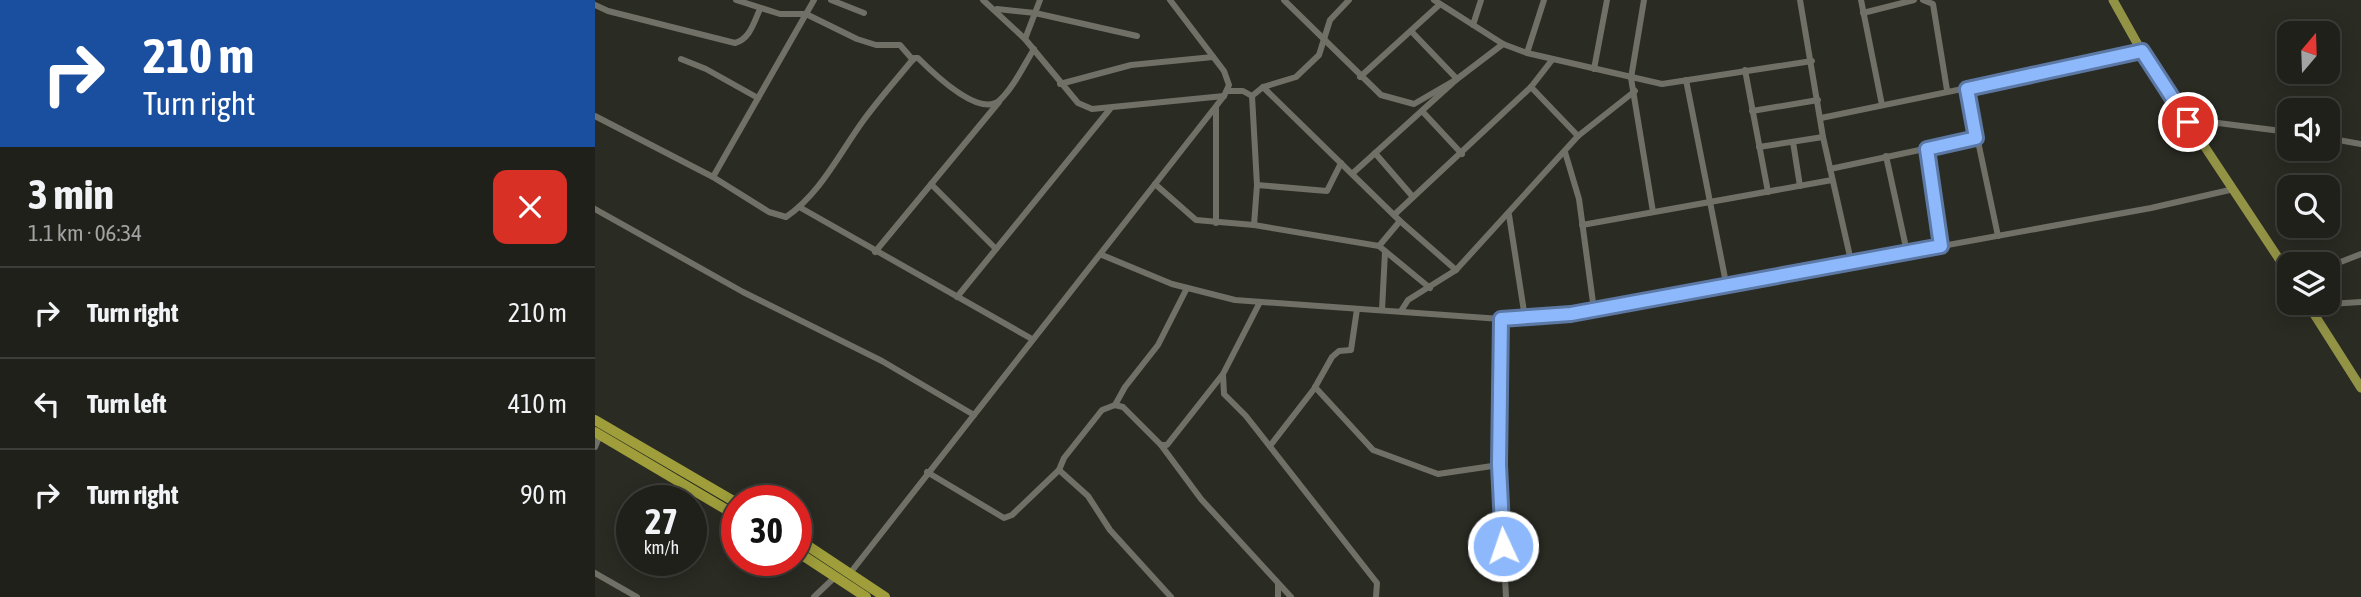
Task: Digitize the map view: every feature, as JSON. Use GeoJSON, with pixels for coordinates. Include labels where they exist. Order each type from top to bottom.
{"type":"FeatureCollection","features":[{"type":"Feature","properties":{"kind":"highway"},"geometry":{"type":"LineString","coordinates":[[595,420],[721,494]]}},
{"type":"Feature","properties":{"kind":"highway"},"geometry":{"type":"LineString","coordinates":[[597,433],[721,507]]}},
{"type":"Feature","properties":{"kind":"highway"},"geometry":{"type":"LineString","coordinates":[[812,548],[885,597]]}},
{"type":"Feature","properties":{"kind":"highway"},"geometry":{"type":"LineString","coordinates":[[812,561],[866,597]]}},
{"type":"Feature","properties":{"kind":"main road"},"geometry":{"type":"LineString","coordinates":[[2113,0],[2142,51],[2277,255]]}},
{"type":"Feature","properties":{"kind":"main road"},"geometry":{"type":"LineString","coordinates":[[2315,316],[2360,384]]}},
{"type":"Feature","properties":{"kind":"street"},"geometry":{"type":"LineString","coordinates":[[736,0],[780,14],[806,14],[857,39],[876,45],[899,45],[912,60]]}},
{"type":"Feature","properties":{"kind":"street"},"geometry":{"type":"LineString","coordinates":[[713,177],[814,0]]}},
{"type":"Feature","properties":{"kind":"street"},"geometry":{"type":"LineString","coordinates":[[831,0],[864,13]]}},
{"type":"Feature","properties":{"kind":"street"},"geometry":{"type":"LineString","coordinates":[[983,0],[996,9],[1025,39],[1078,103],[1092,109],[1243,91],[1252,96]]}},
{"type":"Feature","properties":{"kind":"street"},"geometry":{"type":"LineString","coordinates":[[996,9],[997,0]]}},
{"type":"Feature","properties":{"kind":"street"},"geometry":{"type":"LineString","coordinates":[[1025,39],[1039,3],[1045,0]]}},
{"type":"Feature","properties":{"kind":"street"},"geometry":{"type":"LineString","coordinates":[[851,572],[927,472],[1102,255],[1226,93],[1224,71],[1170,0]]}},
{"type":"Feature","properties":{"kind":"street"},"geometry":{"type":"LineString","coordinates":[[1284,0],[1381,95],[1414,104],[1457,79]]}},
{"type":"Feature","properties":{"kind":"street"},"geometry":{"type":"LineString","coordinates":[[1252,96],[1263,87],[1296,77],[1319,55],[1330,20],[1349,0]]}},
{"type":"Feature","properties":{"kind":"street"},"geometry":{"type":"LineString","coordinates":[[1473,25],[1481,0]]}},
{"type":"Feature","properties":{"kind":"street"},"geometry":{"type":"LineString","coordinates":[[1527,53],[1544,0]]}},
{"type":"Feature","properties":{"kind":"street"},"geometry":{"type":"LineString","coordinates":[[1594,69],[1607,0]]}},
{"type":"Feature","properties":{"kind":"street"},"geometry":{"type":"LineString","coordinates":[[1650,0],[1644,0],[1631,78],[1653,212]]}},
{"type":"Feature","properties":{"kind":"street"},"geometry":{"type":"LineString","coordinates":[[1800,0],[1823,137],[1851,261]]}},
{"type":"Feature","properties":{"kind":"street"},"geometry":{"type":"LineString","coordinates":[[1861,0],[1882,105]]}},
{"type":"Feature","properties":{"kind":"street"},"geometry":{"type":"LineString","coordinates":[[1863,13],[1914,0]]}},
{"type":"Feature","properties":{"kind":"street"},"geometry":{"type":"LineString","coordinates":[[1923,0],[1933,4],[1947,90]]}},
{"type":"Feature","properties":{"kind":"street"},"geometry":{"type":"LineString","coordinates":[[1360,77],[1411,31],[1436,3],[1503,44],[1527,53],[1662,84],[1812,61]]}},
{"type":"Feature","properties":{"kind":"street"},"geometry":{"type":"LineString","coordinates":[[595,5],[608,11],[735,43],[742,41],[749,32],[760,9]]}},
{"type":"Feature","properties":{"kind":"street"},"geometry":{"type":"LineString","coordinates":[[996,9],[1035,13],[1137,36]]}},
{"type":"Feature","properties":{"kind":"street"},"geometry":{"type":"LineString","coordinates":[[1411,31],[1457,79]]}},
{"type":"Feature","properties":{"kind":"street"},"geometry":{"type":"LineString","coordinates":[[1353,173],[1457,79],[1503,44]]}},
{"type":"Feature","properties":{"kind":"street"},"geometry":{"type":"LineString","coordinates":[[875,252],[1000,101],[1034,49]]}},
{"type":"Feature","properties":{"kind":"street"},"geometry":{"type":"LineString","coordinates":[[1821,118],[2142,51]]}},
{"type":"Feature","properties":{"kind":"street"},"geometry":{"type":"LineString","coordinates":[[1060,84],[1131,65],[1213,57]]}},
{"type":"Feature","properties":{"kind":"street"},"geometry":{"type":"LineString","coordinates":[[595,116],[713,177],[769,212],[786,217],[801,208],[863,120],[912,60],[918,58],[966,99],[990,105],[1000,101]]}},
{"type":"Feature","properties":{"kind":"street"},"geometry":{"type":"LineString","coordinates":[[681,60],[706,69],[758,98]]}},
{"type":"Feature","properties":{"kind":"street"},"geometry":{"type":"LineString","coordinates":[[1394,215],[1531,88],[1552,60]]}},
{"type":"Feature","properties":{"kind":"street"},"geometry":{"type":"LineString","coordinates":[[1745,70],[1768,192]]}},
{"type":"Feature","properties":{"kind":"street"},"geometry":{"type":"LineString","coordinates":[[1686,80],[1726,283]]}},
{"type":"Feature","properties":{"kind":"street"},"geometry":{"type":"LineString","coordinates":[[1263,87],[1400,221],[1455,270]]}},
{"type":"Feature","properties":{"kind":"street"},"geometry":{"type":"LineString","coordinates":[[1531,88],[1578,136]]}},
{"type":"Feature","properties":{"kind":"street"},"geometry":{"type":"LineString","coordinates":[[1967,89],[1998,236]]}},
{"type":"Feature","properties":{"kind":"street"},"geometry":{"type":"LineString","coordinates":[[1401,311],[1408,300],[1430,289],[1455,270],[1509,215],[1578,136],[1635,91]]}},
{"type":"Feature","properties":{"kind":"street"},"geometry":{"type":"LineString","coordinates":[[1252,96],[1257,185],[1254,225]]}},
{"type":"Feature","properties":{"kind":"street"},"geometry":{"type":"LineString","coordinates":[[1752,111],[1818,100]]}},
{"type":"Feature","properties":{"kind":"street"},"geometry":{"type":"LineString","coordinates":[[1216,107],[1216,223]]}},
{"type":"Feature","properties":{"kind":"street"},"geometry":{"type":"LineString","coordinates":[[957,297],[1111,108]]}},
{"type":"Feature","properties":{"kind":"street"},"geometry":{"type":"LineString","coordinates":[[1422,111],[1462,154]]}},
{"type":"Feature","properties":{"kind":"street"},"geometry":{"type":"LineString","coordinates":[[2204,147],[2210,129],[2218,124],[2277,131]]}},
{"type":"Feature","properties":{"kind":"street"},"geometry":{"type":"LineString","coordinates":[[1759,147],[1823,137]]}},
{"type":"Feature","properties":{"kind":"street"},"geometry":{"type":"LineString","coordinates":[[1830,169],[1976,138]]}},
{"type":"Feature","properties":{"kind":"street"},"geometry":{"type":"LineString","coordinates":[[2340,140],[2361,144]]}},
{"type":"Feature","properties":{"kind":"street"},"geometry":{"type":"LineString","coordinates":[[1793,142],[1800,186]]}},
{"type":"Feature","properties":{"kind":"street"},"geometry":{"type":"LineString","coordinates":[[1927,149],[1941,246]]}},
{"type":"Feature","properties":{"kind":"street"},"geometry":{"type":"LineString","coordinates":[[1565,152],[1579,199],[1594,310]]}},
{"type":"Feature","properties":{"kind":"street"},"geometry":{"type":"LineString","coordinates":[[1375,153],[1413,197]]}},
{"type":"Feature","properties":{"kind":"street"},"geometry":{"type":"LineString","coordinates":[[1886,156],[1907,252]]}},
{"type":"Feature","properties":{"kind":"street"},"geometry":{"type":"LineString","coordinates":[[1257,185],[1327,191],[1341,163]]}},
{"type":"Feature","properties":{"kind":"street"},"geometry":{"type":"LineString","coordinates":[[1582,225],[1832,180]]}},
{"type":"Feature","properties":{"kind":"street"},"geometry":{"type":"LineString","coordinates":[[931,184],[996,249]]}},
{"type":"Feature","properties":{"kind":"street"},"geometry":{"type":"LineString","coordinates":[[1155,184],[1196,220],[1254,225],[1378,246],[1430,289]]}},
{"type":"Feature","properties":{"kind":"street"},"geometry":{"type":"LineString","coordinates":[[1102,255],[1187,288],[1235,300],[1501,319],[1525,318],[1594,310],[1726,283],[1998,236],[2235,189]]}},
{"type":"Feature","properties":{"kind":"street"},"geometry":{"type":"LineString","coordinates":[[801,208],[1033,339]]}},
{"type":"Feature","properties":{"kind":"street"},"geometry":{"type":"LineString","coordinates":[[595,209],[743,292],[882,361],[974,415]]}},
{"type":"Feature","properties":{"kind":"street"},"geometry":{"type":"LineString","coordinates":[[1509,215],[1525,318]]}},
{"type":"Feature","properties":{"kind":"street"},"geometry":{"type":"LineString","coordinates":[[1378,246],[1400,221]]}},
{"type":"Feature","properties":{"kind":"street"},"geometry":{"type":"LineString","coordinates":[[1382,310],[1385,252]]}},
{"type":"Feature","properties":{"kind":"street"},"geometry":{"type":"LineString","coordinates":[[2340,262],[2361,254]]}},
{"type":"Feature","properties":{"kind":"street"},"geometry":{"type":"LineString","coordinates":[[927,472],[1004,518],[1012,516],[1059,470],[1064,458],[1102,410],[1115,405],[1125,387],[1158,345],[1187,288]]}},
{"type":"Feature","properties":{"kind":"street"},"geometry":{"type":"LineString","coordinates":[[1161,446],[1167,445],[1223,374],[1261,302]]}},
{"type":"Feature","properties":{"kind":"street"},"geometry":{"type":"LineString","coordinates":[[2340,303],[2361,302]]}},
{"type":"Feature","properties":{"kind":"street"},"geometry":{"type":"LineString","coordinates":[[1270,446],[1315,387],[1332,357],[1339,351],[1351,350],[1357,309]]}},
{"type":"Feature","properties":{"kind":"street"},"geometry":{"type":"LineString","coordinates":[[1501,319],[1499,465],[1506,597]]}},
{"type":"Feature","properties":{"kind":"street"},"geometry":{"type":"LineString","coordinates":[[1223,374],[1224,394],[1270,446],[1377,583],[1376,597]]}},
{"type":"Feature","properties":{"kind":"street"},"geometry":{"type":"LineString","coordinates":[[1315,387],[1373,450],[1438,474],[1499,465]]}},
{"type":"Feature","properties":{"kind":"street"},"geometry":{"type":"LineString","coordinates":[[1115,405],[1129,411],[1161,446],[1201,499],[1291,597]]}},
{"type":"Feature","properties":{"kind":"street"},"geometry":{"type":"LineString","coordinates":[[595,447],[597,433]]}},
{"type":"Feature","properties":{"kind":"street"},"geometry":{"type":"LineString","coordinates":[[1059,470],[1088,496],[1110,530],[1169,596]]}},
{"type":"Feature","properties":{"kind":"street"},"geometry":{"type":"LineString","coordinates":[[595,573],[637,597]]}},
{"type":"Feature","properties":{"kind":"street"},"geometry":{"type":"LineString","coordinates":[[814,597],[836,576]]}},
{"type":"Feature","properties":{"kind":"street"},"geometry":{"type":"LineString","coordinates":[[1278,584],[1278,597]]}},
{"type":"Feature","properties":{"kind":"route"},"geometry":{"type":"LineString","coordinates":[[1503,546],[1499,465],[1501,319],[1547,318],[1726,283],[1941,246],[1927,149],[1976,138],[1967,89],[2142,51],[2188,122]]}}]}
